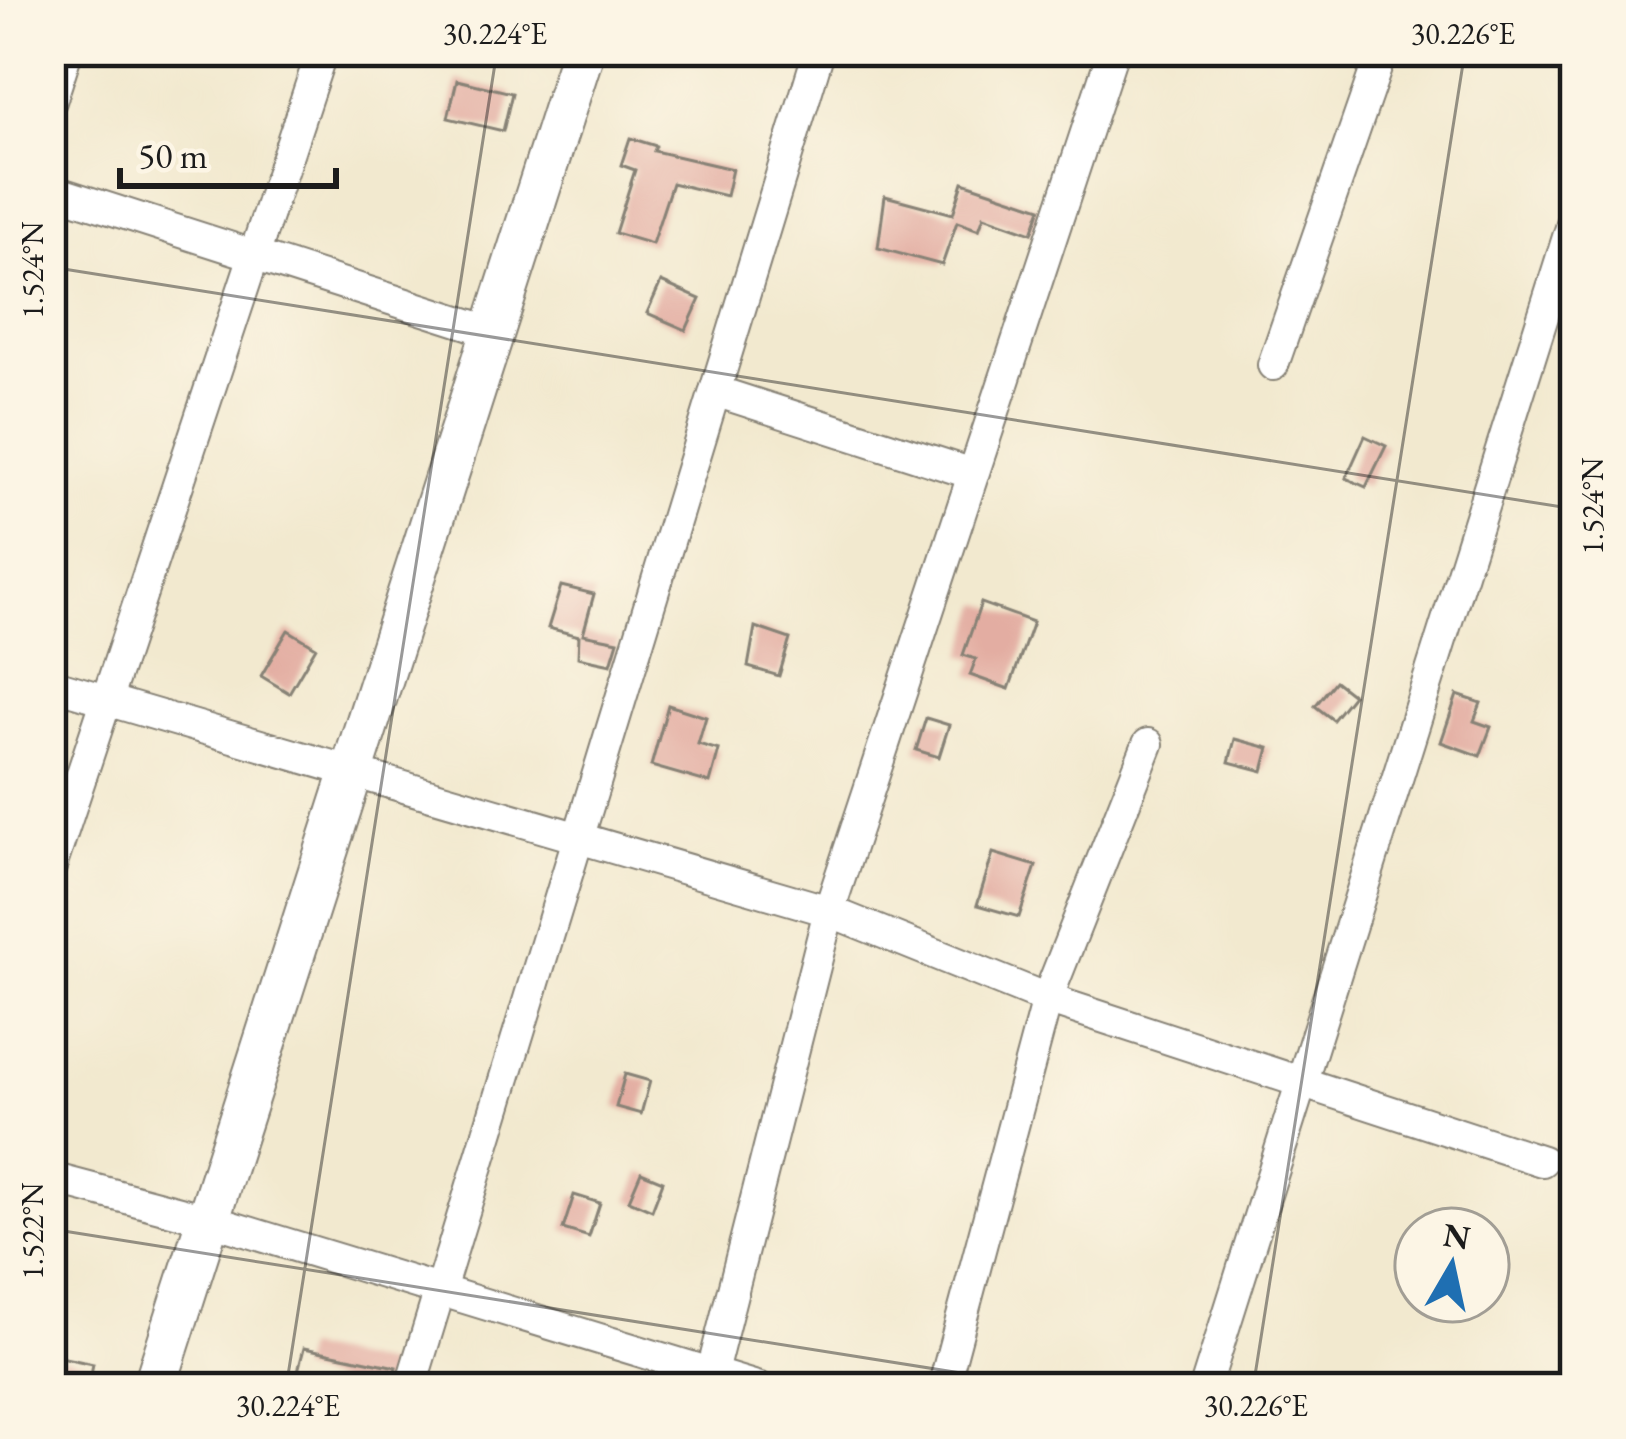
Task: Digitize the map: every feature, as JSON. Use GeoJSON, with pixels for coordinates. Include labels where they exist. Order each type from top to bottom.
{"type":"FeatureCollection","features":[{"type":"Feature","properties":{"kind":"street"},"geometry":{"type":"LineString","coordinates":[[51,100],[67,51]]}},
{"type":"Feature","properties":{"kind":"street"},"geometry":{"type":"LineString","coordinates":[[51,867],[322,51]]}},
{"type":"Feature","properties":{"kind":"street"},"geometry":{"type":"LineString","coordinates":[[154,1388],[583,51]]}},
{"type":"Feature","properties":{"kind":"street"},"geometry":{"type":"LineString","coordinates":[[410,1388],[819,51]]}},
{"type":"Feature","properties":{"kind":"street"},"geometry":{"type":"LineString","coordinates":[[709,1380],[829,911],[1113,51]]}},
{"type":"Feature","properties":{"kind":"street"},"geometry":{"type":"LineString","coordinates":[[1273,365],[1382,51]]}},
{"type":"Feature","properties":{"kind":"street"},"geometry":{"type":"LineString","coordinates":[[51,190],[493,332]]}},
{"type":"Feature","properties":{"kind":"street"},"geometry":{"type":"LineString","coordinates":[[1205,1388],[1575,215]]}},
{"type":"Feature","properties":{"kind":"street"},"geometry":{"type":"LineString","coordinates":[[715,391],[973,474]]}},
{"type":"Feature","properties":{"kind":"street"},"geometry":{"type":"LineString","coordinates":[[51,684],[829,911],[1046,999],[1542,1161]]}},
{"type":"Feature","properties":{"kind":"street"},"geometry":{"type":"LineString","coordinates":[[943,1388],[1046,999],[1148,744]]}},
{"type":"Feature","properties":{"kind":"street"},"geometry":{"type":"LineString","coordinates":[[51,1178],[439,1290],[709,1380],[760,1388]]}},
{"type":"Feature","properties":{"kind":"building"},"geometry":{"type":"Polygon","coordinates":[[[457,80],[512,93],[503,131],[448,118],[457,80]]]}},
{"type":"Feature","properties":{"kind":"building"},"geometry":{"type":"Polygon","coordinates":[[[630,138],[656,146],[654,151],[732,169],[726,196],[672,183],[652,244],[615,233],[635,170],[621,165],[630,138]]]}},
{"type":"Feature","properties":{"kind":"building"},"geometry":{"type":"Polygon","coordinates":[[[963,182],[1041,208],[1032,233],[984,216],[979,230],[957,222],[942,265],[878,248],[885,196],[953,214],[963,182]]]}},
{"type":"Feature","properties":{"kind":"building"},"geometry":{"type":"Polygon","coordinates":[[[661,282],[700,299],[686,330],[647,313],[661,282]]]}},
{"type":"Feature","properties":{"kind":"building"},"geometry":{"type":"Polygon","coordinates":[[[1365,436],[1386,446],[1366,487],[1346,478],[1365,436]]]}},
{"type":"Feature","properties":{"kind":"building"},"geometry":{"type":"Polygon","coordinates":[[[561,586],[594,594],[583,634],[618,641],[611,664],[578,657],[579,636],[548,628],[561,586]]]}},
{"type":"Feature","properties":{"kind":"building"},"geometry":{"type":"Polygon","coordinates":[[[981,603],[1033,622],[1009,689],[970,675],[976,659],[963,655],[981,603]]]}},
{"type":"Feature","properties":{"kind":"building"},"geometry":{"type":"Polygon","coordinates":[[[755,627],[790,639],[779,676],[748,667],[755,627]]]}},
{"type":"Feature","properties":{"kind":"building"},"geometry":{"type":"Polygon","coordinates":[[[288,630],[316,647],[289,693],[261,676],[288,630]]]}},
{"type":"Feature","properties":{"kind":"building"},"geometry":{"type":"Polygon","coordinates":[[[1335,681],[1353,695],[1333,720],[1315,706],[1335,681]]]}},
{"type":"Feature","properties":{"kind":"building"},"geometry":{"type":"Polygon","coordinates":[[[1457,695],[1481,703],[1474,721],[1491,727],[1480,756],[1441,742],[1457,695]]]}},
{"type":"Feature","properties":{"kind":"building"},"geometry":{"type":"Polygon","coordinates":[[[668,705],[706,717],[698,744],[719,750],[710,783],[651,766],[668,705]]]}},
{"type":"Feature","properties":{"kind":"building"},"geometry":{"type":"Polygon","coordinates":[[[926,718],[949,725],[939,757],[916,750],[926,718]]]}},
{"type":"Feature","properties":{"kind":"building"},"geometry":{"type":"Polygon","coordinates":[[[1235,739],[1269,748],[1263,771],[1229,762],[1235,739]]]}},
{"type":"Feature","properties":{"kind":"building"},"geometry":{"type":"Polygon","coordinates":[[[993,853],[1036,866],[1019,917],[977,905],[993,853]]]}},
{"type":"Feature","properties":{"kind":"building"},"geometry":{"type":"Polygon","coordinates":[[[625,1074],[650,1081],[641,1114],[616,1107],[625,1074]]]}},
{"type":"Feature","properties":{"kind":"building"},"geometry":{"type":"Polygon","coordinates":[[[641,1172],[663,1181],[652,1210],[629,1200],[641,1172]]]}},
{"type":"Feature","properties":{"kind":"building"},"geometry":{"type":"Polygon","coordinates":[[[574,1195],[600,1203],[589,1237],[563,1229],[574,1195]]]}},
{"type":"Feature","properties":{"kind":"building"},"geometry":{"type":"Polygon","coordinates":[[[304,1348],[396,1367],[391,1388],[335,1388],[337,1382],[298,1371],[304,1348]]]}},
{"type":"Feature","properties":{"kind":"building"},"geometry":{"type":"Polygon","coordinates":[[[60,1357],[93,1364],[88,1388],[54,1388],[60,1357]]]}}]}
